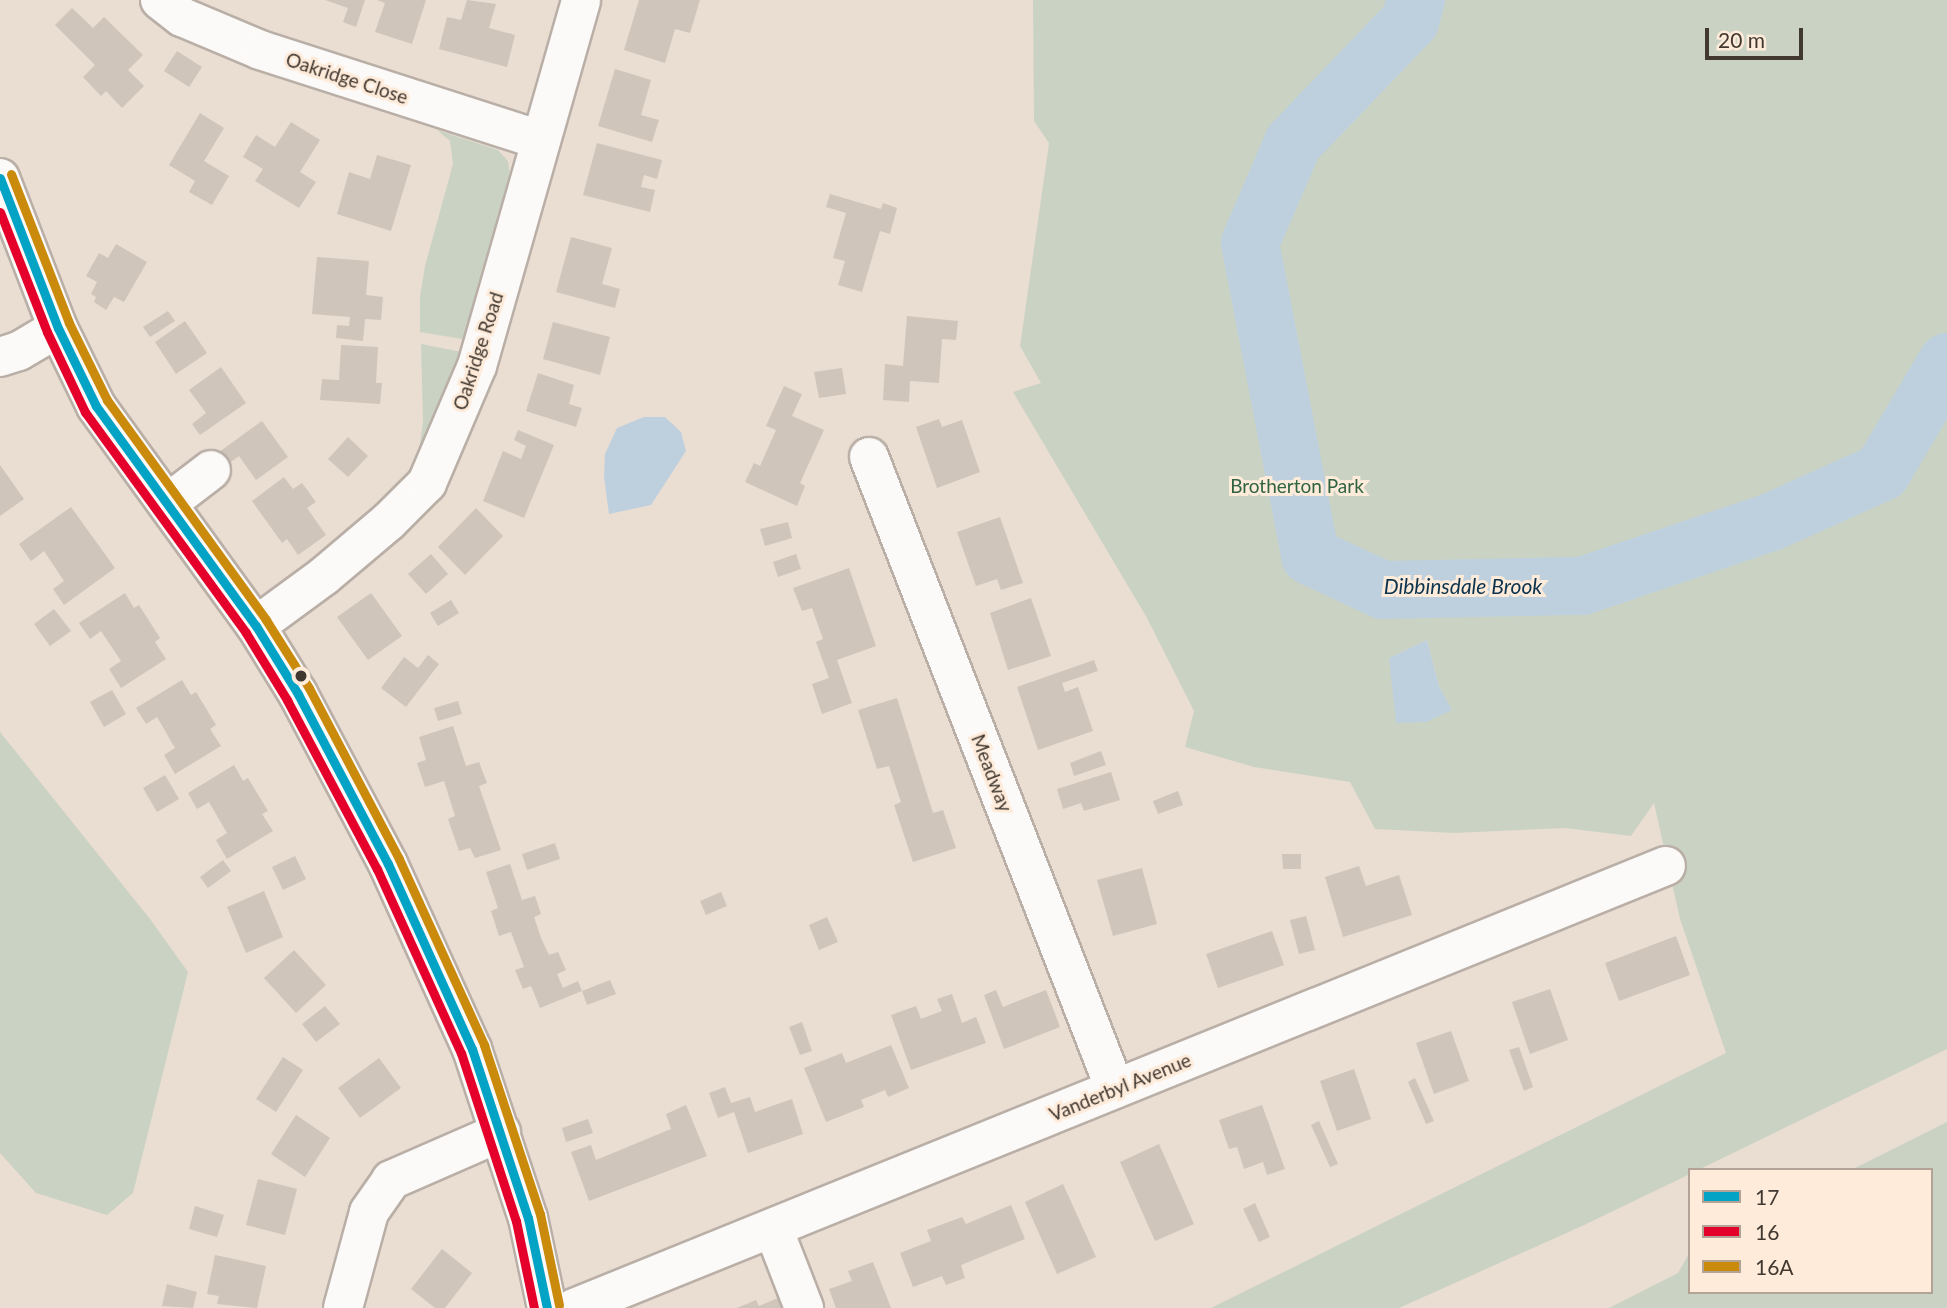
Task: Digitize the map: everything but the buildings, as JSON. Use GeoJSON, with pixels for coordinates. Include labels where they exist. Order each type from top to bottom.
{"type":"FeatureCollection","features":[{"type":"Feature","properties":{"kind":"street","name":"Oakridge Close"},"geometry":{"type":"LineString","coordinates":[[160,0],[182,18],[260,50],[541,139]]}},
{"type":"Feature","properties":{"kind":"street","name":"Oakridge Road"},"geometry":{"type":"LineString","coordinates":[[256,626],[342,560],[427,483],[477,366],[581,0]]}},
{"type":"Feature","properties":{"kind":"street"},"geometry":{"type":"LineString","coordinates":[[0,177],[15,222],[58,328],[96,405],[256,626],[298,694],[387,863],[472,1049],[528,1218],[547,1308]]}},
{"type":"Feature","properties":{"kind":"street"},"geometry":{"type":"LineString","coordinates":[[0,357],[19,351],[58,328]]}},
{"type":"Feature","properties":{"kind":"street","name":"Meadway"},"geometry":{"type":"LineString","coordinates":[[869,457],[1115,1089]]}},
{"type":"Feature","properties":{"kind":"street"},"geometry":{"type":"LineString","coordinates":[[168,503],[211,470]]}},
{"type":"Feature","properties":{"kind":"street","name":"Vanderbyl Avenue"},"geometry":{"type":"LineString","coordinates":[[575,1308],[1666,866]]}},
{"type":"Feature","properties":{"kind":"street"},"geometry":{"type":"LineString","coordinates":[[343,1308],[369,1212],[391,1180],[501,1132]]}},
{"type":"Feature","properties":{"kind":"street"},"geometry":{"type":"LineString","coordinates":[[773,1228],[804,1308]]}},
{"type":"Feature","properties":{"kind":"green space","name":"Brotherton Park"},"geometry":{"type":"Polygon","coordinates":[[[1033,0],[1947,0],[1947,1049],[1702,1168],[1688,1168],[1688,1175],[1582,1226],[1399,1308],[1211,1308],[1726,1053],[1680,919],[1654,803],[1631,836],[1565,828],[1454,833],[1375,829],[1350,782],[1254,767],[1185,747],[1194,711],[1147,618],[1013,392],[1041,383],[1020,346],[1049,143],[1034,121],[1033,0]],[[1427,640],[1389,658],[1451,710],[1439,686],[1427,640]]]}},
{"type":"Feature","properties":{"kind":"green space"},"geometry":{"type":"Polygon","coordinates":[[[437,130],[498,150],[508,161],[511,182],[468,340],[420,332],[420,297],[425,266],[453,164],[450,141],[437,130]]]}},
{"type":"Feature","properties":{"kind":"green space"},"geometry":{"type":"Polygon","coordinates":[[[421,344],[467,353],[422,464],[396,494],[419,451],[423,422],[421,344]]]}},
{"type":"Feature","properties":{"kind":"green space"},"geometry":{"type":"Polygon","coordinates":[[[0,732],[150,919],[188,972],[133,1193],[107,1215],[36,1193],[0,1153],[0,732]]]}},
{"type":"Feature","properties":{"kind":"green space"},"geometry":{"type":"Polygon","coordinates":[[[1947,1122],[1947,1308],[1609,1308],[1678,1273],[1688,1256],[1688,1294],[1933,1294],[1933,1168],[1855,1168],[1947,1122]]]}},
{"type":"Feature","properties":{"kind":"water"},"geometry":{"type":"Polygon","coordinates":[[[644,417],[665,417],[681,432],[686,451],[651,505],[609,514],[604,477],[605,454],[617,428],[644,417]]]}},
{"type":"Feature","properties":{"kind":"water"},"geometry":{"type":"Polygon","coordinates":[[[1427,640],[1439,686],[1452,710],[1426,722],[1396,723],[1389,658],[1427,640]]]}},
{"type":"Feature","properties":{"kind":"waterway","name":"Dibbinsdale Brook"},"geometry":{"type":"LineString","coordinates":[[1416,0],[1410,21],[1293,143],[1250,243],[1310,556],[1383,590],[1582,586],[1771,522],[1882,472],[1947,362]]}},
{"type":"Feature","properties":{"kind":"transit line","name":"16A"},"geometry":{"type":"LineString","coordinates":[[11,174],[69,323],[107,400],[266,620],[309,688],[399,859],[484,1045],[540,1214],[559,1305]]}},
{"type":"Feature","properties":{"kind":"transit line","name":"17"},"geometry":{"type":"LineString","coordinates":[[0,178],[58,328],[96,406],[256,626],[298,694],[388,864],[472,1049],[528,1218],[547,1308]]}},
{"type":"Feature","properties":{"kind":"transit line","name":"16"},"geometry":{"type":"LineString","coordinates":[[0,212],[47,332],[85,412],[246,633],[287,700],[377,869],[461,1053],[516,1221],[534,1308]]}}]}
